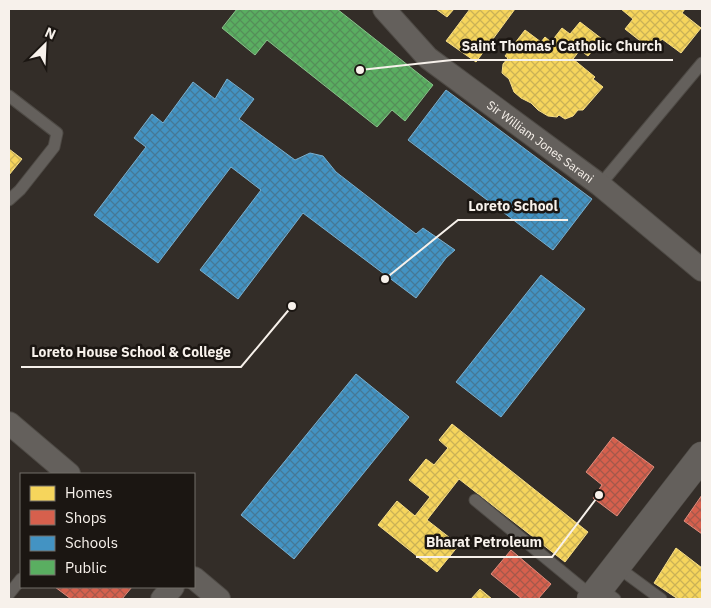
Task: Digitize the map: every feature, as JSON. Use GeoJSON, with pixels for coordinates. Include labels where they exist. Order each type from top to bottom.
{"type":"FeatureCollection","features":[{"type":"Feature","properties":{"kind":"main road"},"geometry":{"type":"LineString","coordinates":[[600,596],[616,566],[702,456]]}},
{"type":"Feature","properties":{"kind":"street","name":"Sir William Jones Sarani"},"geometry":{"type":"LineString","coordinates":[[384,9],[428,58],[600,185],[702,270]]}},
{"type":"Feature","properties":{"kind":"street"},"geometry":{"type":"LineString","coordinates":[[9,424],[68,473]]}},
{"type":"Feature","properties":{"kind":"street"},"geometry":{"type":"LineString","coordinates":[[195,579],[219,599]]}},
{"type":"Feature","properties":{"kind":"street"},"geometry":{"type":"LineString","coordinates":[[162,599],[172,588]]}},
{"type":"Feature","properties":{"kind":"lane"},"geometry":{"type":"LineString","coordinates":[[600,185],[702,63]]}},
{"type":"Feature","properties":{"kind":"lane"},"geometry":{"type":"LineString","coordinates":[[9,96],[57,133],[54,146],[20,190],[9,200]]}},
{"type":"Feature","properties":{"kind":"lane"},"geometry":{"type":"LineString","coordinates":[[475,500],[600,596]]}},
{"type":"Feature","properties":{"kind":"lane"},"geometry":{"type":"LineString","coordinates":[[616,566],[661,599]]}},
{"type":"Feature","properties":{"kind":"lane"},"geometry":{"type":"LineString","coordinates":[[9,594],[20,580]]}},
{"type":"Feature","properties":{"kind":"building: Homes"},"geometry":{"type":"Polygon","coordinates":[[[436,9],[454,9],[447,17],[436,9]]]}},
{"type":"Feature","properties":{"kind":"building: Homes"},"geometry":{"type":"Polygon","coordinates":[[[470,9],[515,9],[476,62],[446,41],[470,9]]]}},
{"type":"Feature","properties":{"kind":"building: Homes"},"geometry":{"type":"Polygon","coordinates":[[[621,9],[685,9],[682,13],[701,28],[681,53],[662,39],[653,51],[625,29],[633,19],[621,9]]]}},
{"type":"Feature","properties":{"kind":"building: Homes"},"geometry":{"type":"Polygon","coordinates":[[[580,22],[602,39],[588,56],[580,50],[573,59],[595,77],[593,79],[603,87],[583,110],[578,110],[573,116],[565,119],[559,115],[557,117],[548,116],[514,92],[509,79],[502,73],[503,64],[508,58],[505,56],[525,30],[541,42],[545,37],[551,42],[562,28],[570,34],[580,22]]]}},
{"type":"Feature","properties":{"kind":"building: Homes"},"geometry":{"type":"Polygon","coordinates":[[[9,149],[22,159],[9,175],[9,149]]]}},
{"type":"Feature","properties":{"kind":"building: Homes"},"geometry":{"type":"Polygon","coordinates":[[[452,424],[588,532],[565,562],[459,479],[427,520],[459,545],[437,572],[378,525],[397,501],[415,516],[430,497],[409,480],[426,459],[434,465],[448,448],[439,440],[452,424]]]}},
{"type":"Feature","properties":{"kind":"building: Homes"},"geometry":{"type":"Polygon","coordinates":[[[676,548],[702,568],[702,599],[678,599],[654,583],[676,548]]]}},
{"type":"Feature","properties":{"kind":"building: Homes"},"geometry":{"type":"Polygon","coordinates":[[[480,589],[492,599],[471,599],[480,589]]]}},
{"type":"Feature","properties":{"kind":"building: Shops"},"geometry":{"type":"Polygon","coordinates":[[[613,437],[654,467],[617,516],[593,498],[602,485],[586,472],[613,437]]]}},
{"type":"Feature","properties":{"kind":"building: Shops"},"geometry":{"type":"Polygon","coordinates":[[[702,495],[702,534],[684,521],[702,495]]]}},
{"type":"Feature","properties":{"kind":"building: Shops"},"geometry":{"type":"Polygon","coordinates":[[[511,550],[551,584],[538,599],[522,599],[491,574],[511,550]]]}},
{"type":"Feature","properties":{"kind":"building: Shops"},"geometry":{"type":"Polygon","coordinates":[[[56,588],[131,588],[122,599],[71,599],[56,588]]]}},
{"type":"Feature","properties":{"kind":"building: Schools"},"geometry":{"type":"Polygon","coordinates":[[[227,79],[254,99],[239,119],[295,160],[310,153],[323,156],[336,172],[416,234],[423,228],[455,250],[446,258],[416,298],[303,213],[238,299],[200,270],[261,190],[231,167],[158,263],[94,215],[146,147],[134,138],[152,114],[163,123],[193,82],[215,99],[227,79]]]}},
{"type":"Feature","properties":{"kind":"building: Schools"},"geometry":{"type":"Polygon","coordinates":[[[446,90],[592,199],[553,250],[408,140],[446,90]]]}},
{"type":"Feature","properties":{"kind":"building: Schools"},"geometry":{"type":"Polygon","coordinates":[[[541,275],[585,309],[501,417],[456,382],[541,275]]]}},
{"type":"Feature","properties":{"kind":"building: Schools"},"geometry":{"type":"Polygon","coordinates":[[[356,374],[409,417],[294,559],[241,515],[356,374]]]}},
{"type":"Feature","properties":{"kind":"building: Public"},"geometry":{"type":"Polygon","coordinates":[[[237,9],[337,9],[433,85],[405,121],[392,110],[377,127],[267,40],[255,55],[222,28],[237,9]]]}},
{"type":"Feature","properties":{"kind":"place","name":"Saint Thomas' Catholic Church"},"geometry":{"type":"Point","coordinates":[360,70]}},
{"type":"Feature","properties":{"kind":"place","name":"Loreto School"},"geometry":{"type":"Point","coordinates":[385,279]}},
{"type":"Feature","properties":{"kind":"place","name":"Loreto House School & College"},"geometry":{"type":"Point","coordinates":[292,306]}},
{"type":"Feature","properties":{"kind":"place","name":"Bharat Petroleum"},"geometry":{"type":"Point","coordinates":[599,495]}}]}
